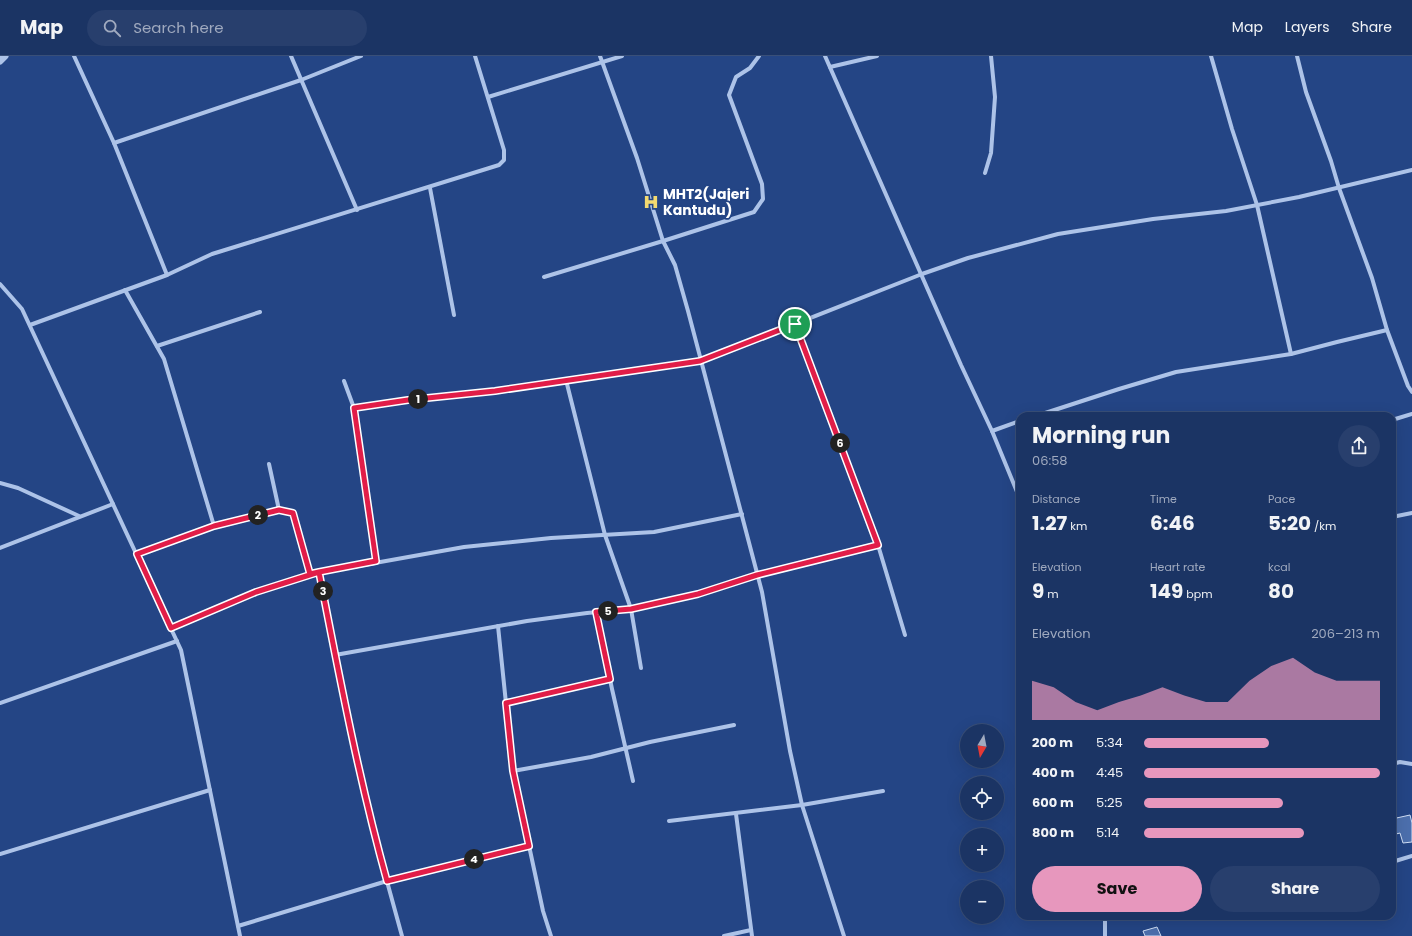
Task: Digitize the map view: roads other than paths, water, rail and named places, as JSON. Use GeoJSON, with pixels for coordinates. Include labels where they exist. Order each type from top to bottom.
{"type":"FeatureCollection","features":[{"type":"Feature","properties":{"kind":"street"},"geometry":{"type":"LineString","coordinates":[[0,61],[5,56]]}},
{"type":"Feature","properties":{"kind":"street"},"geometry":{"type":"LineString","coordinates":[[74,56],[114,143],[167,275]]}},
{"type":"Feature","properties":{"kind":"street"},"geometry":{"type":"LineString","coordinates":[[291,56],[357,210]]}},
{"type":"Feature","properties":{"kind":"street"},"geometry":{"type":"LineString","coordinates":[[114,143],[301,80],[361,56]]}},
{"type":"Feature","properties":{"kind":"street"},"geometry":{"type":"LineString","coordinates":[[30,326],[167,275],[212,254],[430,188],[499,165],[504,160],[504,150],[475,56]]}},
{"type":"Feature","properties":{"kind":"street"},"geometry":{"type":"LineString","coordinates":[[600,56],[637,158],[664,241],[675,265],[688,311],[762,592],[790,751],[802,805],[844,936]]}},
{"type":"Feature","properties":{"kind":"street"},"geometry":{"type":"LineString","coordinates":[[488,97],[622,56]]}},
{"type":"Feature","properties":{"kind":"street"},"geometry":{"type":"LineString","coordinates":[[544,277],[754,212],[763,199],[762,184],[729,96],[736,78],[750,68],[758,56]]}},
{"type":"Feature","properties":{"kind":"street"},"geometry":{"type":"LineString","coordinates":[[825,56],[961,365],[992,430],[1016,489]]}},
{"type":"Feature","properties":{"kind":"street"},"geometry":{"type":"LineString","coordinates":[[830,67],[877,56]]}},
{"type":"Feature","properties":{"kind":"street"},"geometry":{"type":"LineString","coordinates":[[985,173],[991,153],[995,97],[991,56]]}},
{"type":"Feature","properties":{"kind":"street"},"geometry":{"type":"LineString","coordinates":[[1211,56],[1232,129],[1257,205],[1291,354]]}},
{"type":"Feature","properties":{"kind":"street"},"geometry":{"type":"LineString","coordinates":[[1297,56],[1306,92],[1372,278],[1387,330],[1408,386],[1412,392]]}},
{"type":"Feature","properties":{"kind":"street"},"geometry":{"type":"LineString","coordinates":[[354,408],[408,400],[495,391],[700,361],[922,274],[968,258],[1058,234],[1153,219],[1226,211],[1339,188],[1412,170]]}},
{"type":"Feature","properties":{"kind":"street"},"geometry":{"type":"LineString","coordinates":[[430,188],[454,316]]}},
{"type":"Feature","properties":{"kind":"street"},"geometry":{"type":"LineString","coordinates":[[0,284],[22,309],[181,650],[240,936]]}},
{"type":"Feature","properties":{"kind":"street"},"geometry":{"type":"LineString","coordinates":[[125,290],[164,359],[214,526]]}},
{"type":"Feature","properties":{"kind":"street"},"geometry":{"type":"LineString","coordinates":[[158,346],[260,312]]}},
{"type":"Feature","properties":{"kind":"street"},"geometry":{"type":"LineString","coordinates":[[795,324],[878,545],[905,635]]}},
{"type":"Feature","properties":{"kind":"street"},"geometry":{"type":"LineString","coordinates":[[1048,412],[1176,372],[1291,354],[1387,330]]}},
{"type":"Feature","properties":{"kind":"street"},"geometry":{"type":"LineString","coordinates":[[566,380],[605,535],[631,609],[641,668]]}},
{"type":"Feature","properties":{"kind":"street"},"geometry":{"type":"LineString","coordinates":[[344,381],[354,408],[376,561]]}},
{"type":"Feature","properties":{"kind":"street"},"geometry":{"type":"LineString","coordinates":[[1396,419],[1412,414]]}},
{"type":"Feature","properties":{"kind":"street"},"geometry":{"type":"LineString","coordinates":[[992,430],[1016,422]]}},
{"type":"Feature","properties":{"kind":"street"},"geometry":{"type":"LineString","coordinates":[[269,464],[279,510]]}},
{"type":"Feature","properties":{"kind":"street"},"geometry":{"type":"LineString","coordinates":[[0,483],[18,488],[79,516]]}},
{"type":"Feature","properties":{"kind":"street"},"geometry":{"type":"LineString","coordinates":[[0,548],[113,504]]}},
{"type":"Feature","properties":{"kind":"street"},"geometry":{"type":"LineString","coordinates":[[137,554],[214,526],[279,510],[293,513],[310,574]]}},
{"type":"Feature","properties":{"kind":"street"},"geometry":{"type":"LineString","coordinates":[[1396,517],[1412,513]]}},
{"type":"Feature","properties":{"kind":"street"},"geometry":{"type":"LineString","coordinates":[[171,628],[256,592],[319,572],[464,547],[551,538],[654,532],[742,514]]}},
{"type":"Feature","properties":{"kind":"street"},"geometry":{"type":"LineString","coordinates":[[335,655],[498,626],[596,612],[631,609],[698,594],[757,575],[878,545]]}},
{"type":"Feature","properties":{"kind":"street"},"geometry":{"type":"LineString","coordinates":[[319,572],[335,655],[377,845],[402,936]]}},
{"type":"Feature","properties":{"kind":"street"},"geometry":{"type":"LineString","coordinates":[[596,612],[633,781]]}},
{"type":"Feature","properties":{"kind":"street"},"geometry":{"type":"LineString","coordinates":[[498,626],[513,771],[543,911],[551,936]]}},
{"type":"Feature","properties":{"kind":"street"},"geometry":{"type":"LineString","coordinates":[[0,703],[177,641]]}},
{"type":"Feature","properties":{"kind":"street"},"geometry":{"type":"LineString","coordinates":[[506,703],[610,679]]}},
{"type":"Feature","properties":{"kind":"street"},"geometry":{"type":"LineString","coordinates":[[513,771],[591,757],[734,725]]}},
{"type":"Feature","properties":{"kind":"street"},"geometry":{"type":"LineString","coordinates":[[1396,763],[1400,762],[1412,764]]}},
{"type":"Feature","properties":{"kind":"street"},"geometry":{"type":"LineString","coordinates":[[0,854],[210,790]]}},
{"type":"Feature","properties":{"kind":"street"},"geometry":{"type":"LineString","coordinates":[[669,821],[802,805],[883,791]]}},
{"type":"Feature","properties":{"kind":"street"},"geometry":{"type":"LineString","coordinates":[[736,814],[752,936]]}},
{"type":"Feature","properties":{"kind":"street"},"geometry":{"type":"LineString","coordinates":[[238,926],[387,881],[529,846]]}},
{"type":"Feature","properties":{"kind":"street"},"geometry":{"type":"LineString","coordinates":[[1396,861],[1412,856]]}},
{"type":"Feature","properties":{"kind":"street"},"geometry":{"type":"LineString","coordinates":[[1105,920],[1105,936]]}},
{"type":"Feature","properties":{"kind":"street"},"geometry":{"type":"LineString","coordinates":[[724,936],[751,930]]}},
{"type":"Feature","properties":{"kind":"place","name":"MHT2(Jajeri Kantudu)"},"geometry":{"type":"Point","coordinates":[651,202]}}]}
